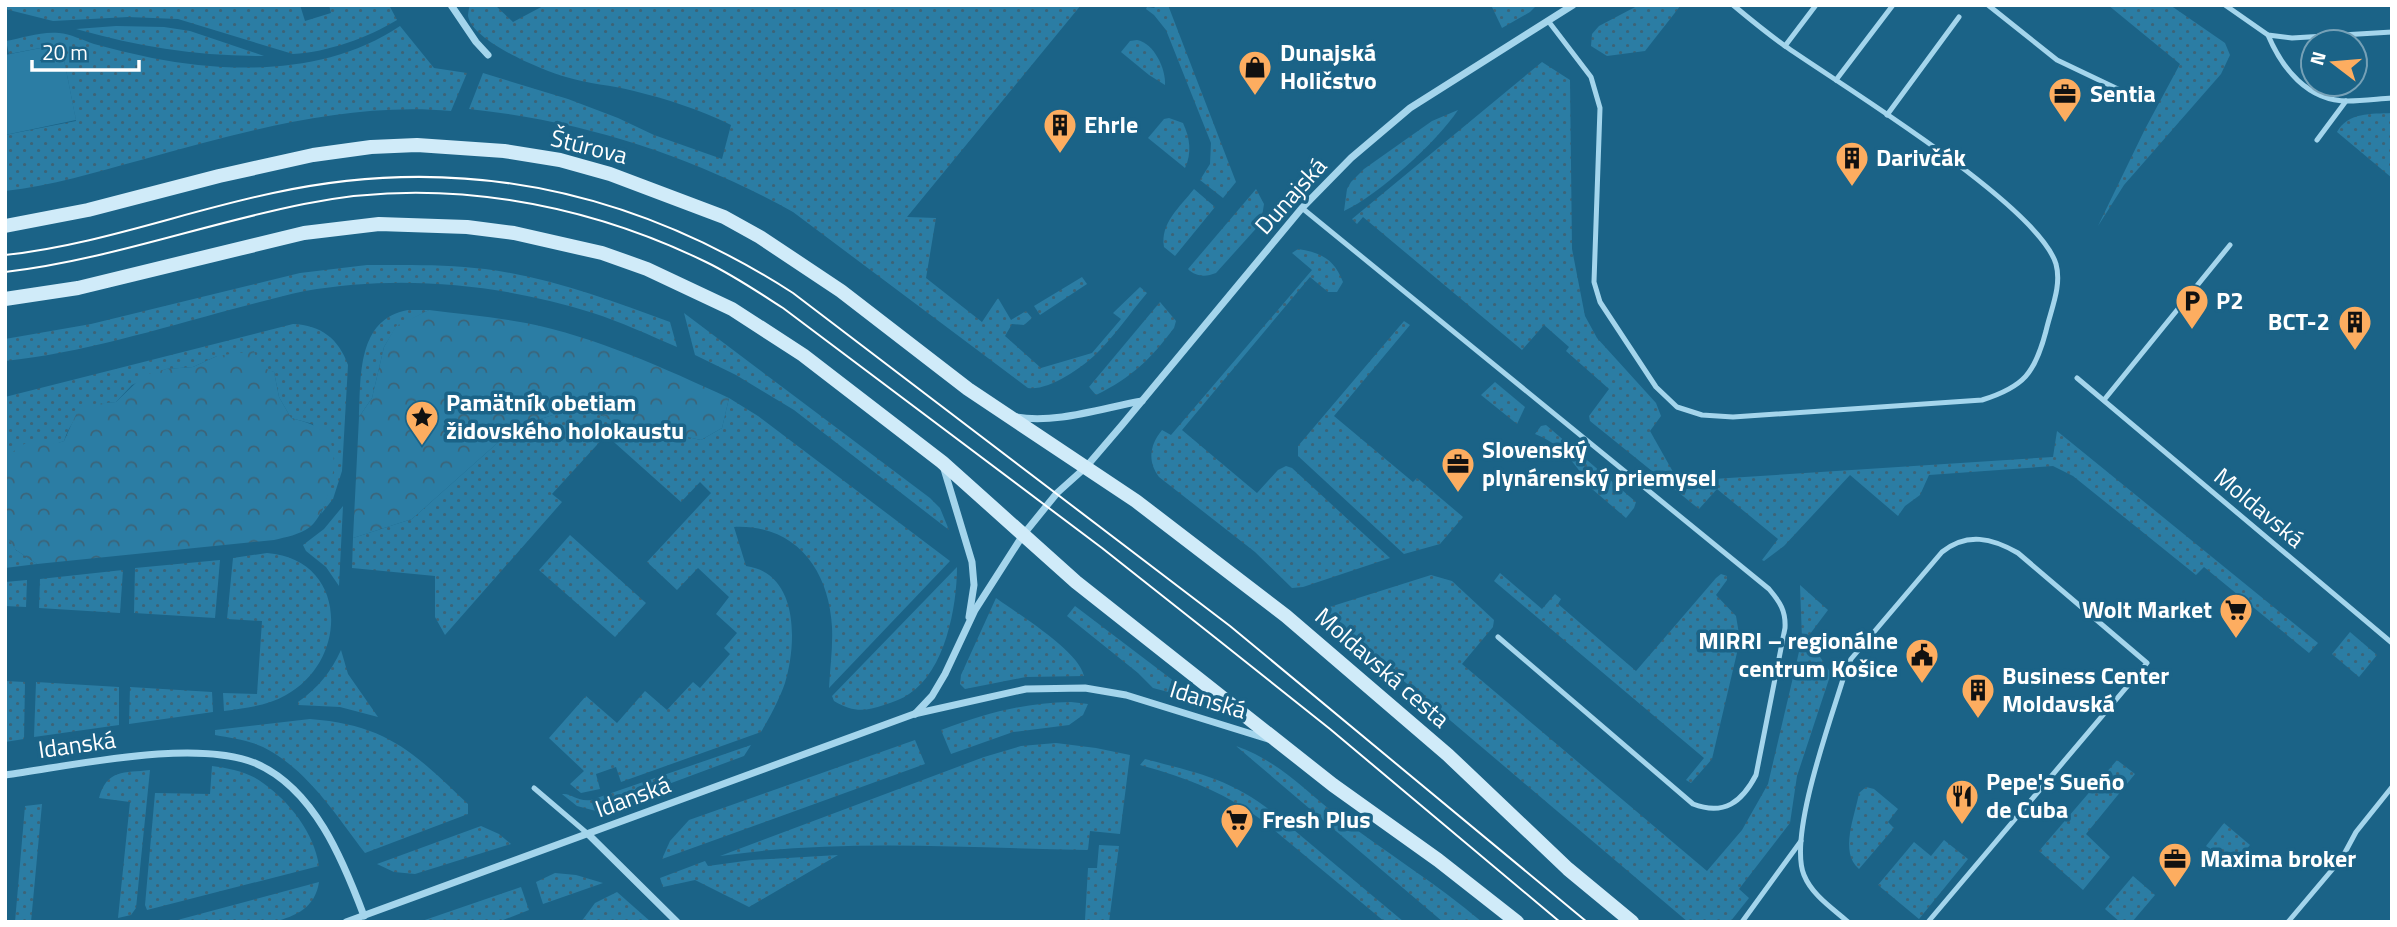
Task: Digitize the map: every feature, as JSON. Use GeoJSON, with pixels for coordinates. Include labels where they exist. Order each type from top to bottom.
{"type":"FeatureCollection","features":[{"type":"Feature","properties":{"kind":"street"},"geometry":{"type":"LineString","coordinates":[[451,5],[488,55]]}},
{"type":"Feature","properties":{"kind":"street","name":"Dunajská"},"geometry":{"type":"LineString","coordinates":[[1024,535],[1056,493],[1086,467],[1302,208],[1351,158],[1410,108],[1573,5]]}},
{"type":"Feature","properties":{"kind":"street","name":"Štúrova"},"geometry":{"type":"LineString","coordinates":[[5,226],[88,210],[268,164],[371,147],[456,147],[560,160],[610,174],[674,197],[724,217],[760,237],[841,291],[968,389],[1086,467]]}},
{"type":"Feature","properties":{"kind":"street"},"geometry":{"type":"LineString","coordinates":[[5,299],[78,288],[257,243],[340,228],[419,224],[514,233],[602,253],[647,269],[732,309],[803,355],[942,462],[1076,582],[1333,785],[1438,860],[1517,922]]}},
{"type":"Feature","properties":{"kind":"street"},"geometry":{"type":"LineString","coordinates":[[1007,415],[1051,418],[1142,401]]}},
{"type":"Feature","properties":{"kind":"street","name":"Idanská"},"geometry":{"type":"LineString","coordinates":[[942,462],[972,562],[974,585],[967,626]]}},
{"type":"Feature","properties":{"kind":"street","name":"Moldavská cesta"},"geometry":{"type":"LineString","coordinates":[[1086,467],[1151,512],[1340,661],[1448,755],[1568,869],[1632,922]]}},
{"type":"Feature","properties":{"kind":"street","name":"Idanská"},"geometry":{"type":"LineString","coordinates":[[914,714],[932,696],[946,674],[967,626],[994,578],[1024,535]]}},
{"type":"Feature","properties":{"kind":"street","name":"Idanská"},"geometry":{"type":"LineString","coordinates":[[346,922],[914,714],[1027,690],[1085,688],[1126,695],[1282,743]]}},
{"type":"Feature","properties":{"kind":"street","name":"Idanská"},"geometry":{"type":"LineString","coordinates":[[5,775],[155,754],[218,755],[256,764],[286,783],[315,815],[346,866],[365,916]]}},
{"type":"Feature","properties":{"kind":"street"},"geometry":{"type":"LineString","coordinates":[[588,834],[677,922]]}},
{"type":"Feature","properties":{"kind":"lane"},"geometry":{"type":"LineString","coordinates":[[1549,22],[1591,77],[1600,108],[1594,282],[1600,302],[1656,387],[1677,407],[1702,415],[1733,417],[1982,400],[2004,393],[2021,381],[2038,360],[2059,279],[2055,260],[2042,238],[1984,185],[1785,46],[1733,5]]}},
{"type":"Feature","properties":{"kind":"lane"},"geometry":{"type":"LineString","coordinates":[[1785,46],[1816,5]]}},
{"type":"Feature","properties":{"kind":"lane"},"geometry":{"type":"LineString","coordinates":[[1836,80],[1893,5]]}},
{"type":"Feature","properties":{"kind":"lane"},"geometry":{"type":"LineString","coordinates":[[1988,5],[2057,60],[2143,102]]}},
{"type":"Feature","properties":{"kind":"lane"},"geometry":{"type":"LineString","coordinates":[[2225,5],[2268,35],[2292,38],[2392,32]]}},
{"type":"Feature","properties":{"kind":"lane"},"geometry":{"type":"LineString","coordinates":[[1887,115],[1959,17]]}},
{"type":"Feature","properties":{"kind":"lane"},"geometry":{"type":"LineString","coordinates":[[2268,35],[2280,61],[2302,86],[2346,102],[2392,98]]}},
{"type":"Feature","properties":{"kind":"lane"},"geometry":{"type":"LineString","coordinates":[[2317,140],[2346,102]]}},
{"type":"Feature","properties":{"kind":"lane"},"geometry":{"type":"LineString","coordinates":[[1302,208],[1769,589],[1779,600],[1784,609],[1785,628],[1756,775],[1749,788],[1742,797],[1720,809],[1706,809],[1693,804],[1498,637]]}},
{"type":"Feature","properties":{"kind":"lane"},"geometry":{"type":"LineString","coordinates":[[2104,400],[2231,245]]}},
{"type":"Feature","properties":{"kind":"lane","name":"Moldavská"},"geometry":{"type":"LineString","coordinates":[[2077,378],[2392,643]]}},
{"type":"Feature","properties":{"kind":"lane"},"geometry":{"type":"LineString","coordinates":[[1848,922],[1810,888],[1800,858],[1809,791],[1844,676],[1851,659],[1942,552],[1953,544],[1966,540],[1985,539],[2018,553],[2147,663],[1928,922]]}},
{"type":"Feature","properties":{"kind":"lane"},"geometry":{"type":"LineString","coordinates":[[2048,764],[2055,770]]}},
{"type":"Feature","properties":{"kind":"lane"},"geometry":{"type":"LineString","coordinates":[[2288,922],[2342,858],[2356,832],[2392,787]]}},
{"type":"Feature","properties":{"kind":"lane"},"geometry":{"type":"LineString","coordinates":[[534,788],[588,834]]}},
{"type":"Feature","properties":{"kind":"lane"},"geometry":{"type":"LineString","coordinates":[[1996,826],[2003,831]]}},
{"type":"Feature","properties":{"kind":"lane"},"geometry":{"type":"LineString","coordinates":[[1742,922],[1802,838]]}},
{"type":"Feature","properties":{"kind":"green space"},"geometry":{"type":"Polygon","coordinates":[[[5,5],[300,5],[305,21],[331,13],[329,5],[389,5],[397,20],[347,43],[293,54],[178,19],[128,17],[53,21],[5,9],[5,5]]]}},
{"type":"Feature","properties":{"kind":"green space"},"geometry":{"type":"Polygon","coordinates":[[[470,5],[495,5],[513,22],[545,5],[1081,5],[907,217],[936,218],[926,278],[982,322],[998,298],[1011,320],[1026,311],[1032,318],[1024,325],[1012,324],[1005,336],[1041,368],[1092,353],[1121,319],[1113,313],[1140,287],[1147,293],[1109,341],[1089,361],[1054,383],[1028,388],[793,212],[755,192],[677,158],[596,132],[554,122],[469,109],[483,73],[568,99],[654,135],[722,159],[731,125],[671,101],[555,74],[526,62],[495,45],[472,26],[468,16],[470,5]]]}},
{"type":"Feature","properties":{"kind":"green space"},"geometry":{"type":"Polygon","coordinates":[[[1168,5],[1236,182],[1223,198],[1200,180],[1210,164],[1211,143],[1166,30],[1146,9],[1168,5]]]}},
{"type":"Feature","properties":{"kind":"green space"},"geometry":{"type":"Polygon","coordinates":[[[1491,5],[1537,5],[1502,28],[1491,5]]]}},
{"type":"Feature","properties":{"kind":"green space"},"geometry":{"type":"Polygon","coordinates":[[[1639,5],[1681,5],[1645,51],[1607,56],[1591,46],[1592,34],[1599,26],[1639,5]]]}},
{"type":"Feature","properties":{"kind":"green space"},"geometry":{"type":"Polygon","coordinates":[[[2108,5],[2170,5],[2225,43],[2230,55],[2221,74],[2124,185],[2098,226],[2180,64],[2108,5]]]}},
{"type":"Feature","properties":{"kind":"green space"},"geometry":{"type":"Polygon","coordinates":[[[400,26],[434,68],[467,73],[451,111],[412,109],[333,115],[217,139],[39,186],[5,191],[5,135],[76,121],[61,44],[9,54],[6,41],[59,33],[152,58],[248,68],[280,66],[343,54],[400,26]]]}},
{"type":"Feature","properties":{"kind":"green space"},"geometry":{"type":"Polygon","coordinates":[[[164,27],[190,31],[264,56],[169,49],[76,29],[164,27]]]}},
{"type":"Feature","properties":{"kind":"green space"},"geometry":{"type":"Polygon","coordinates":[[[1137,40],[1154,51],[1165,85],[1121,52],[1130,41],[1137,40]]]}},
{"type":"Feature","properties":{"kind":"green space"},"geometry":{"type":"Polygon","coordinates":[[[61,44],[76,120],[5,135],[5,55],[61,44]]]}},
{"type":"Feature","properties":{"kind":"green space"},"geometry":{"type":"Polygon","coordinates":[[[1542,62],[1570,80],[1572,249],[1585,316],[1597,338],[1656,403],[1661,416],[1650,431],[1677,479],[1696,475],[1697,480],[2053,457],[2057,431],[2318,643],[2309,653],[2204,567],[2196,575],[2073,476],[2053,466],[1929,475],[1920,495],[1905,506],[1898,516],[1850,475],[1784,546],[1762,560],[1778,539],[1717,489],[1699,509],[1590,421],[1589,416],[1609,389],[1566,351],[1569,347],[1544,325],[1522,350],[1363,217],[1357,224],[1352,219],[1542,62]]]}},
{"type":"Feature","properties":{"kind":"green space"},"geometry":{"type":"Polygon","coordinates":[[[1458,110],[1436,137],[1406,166],[1373,193],[1344,211],[1347,189],[1364,169],[1432,121],[1458,110]]]}},
{"type":"Feature","properties":{"kind":"green space"},"geometry":{"type":"Polygon","coordinates":[[[2392,113],[2392,178],[2337,132],[2354,117],[2392,113]]]}},
{"type":"Feature","properties":{"kind":"green space"},"geometry":{"type":"Polygon","coordinates":[[[1164,119],[1183,123],[1187,134],[1189,151],[1185,168],[1148,138],[1164,119]]]}},
{"type":"Feature","properties":{"kind":"green space"},"geometry":{"type":"Polygon","coordinates":[[[1194,189],[1215,207],[1175,256],[1164,247],[1165,230],[1172,216],[1194,189]]]}},
{"type":"Feature","properties":{"kind":"green space"},"geometry":{"type":"Polygon","coordinates":[[[1256,189],[1264,204],[1261,223],[1216,273],[1201,276],[1191,272],[1188,269],[1256,189]]]}},
{"type":"Feature","properties":{"kind":"green space"},"geometry":{"type":"Polygon","coordinates":[[[1298,249],[1326,258],[1336,268],[1343,282],[1337,292],[1328,292],[1310,277],[1182,430],[1257,493],[1278,470],[1286,466],[1292,468],[1390,558],[1303,587],[1292,588],[1255,552],[1159,477],[1153,465],[1152,453],[1162,430],[1171,435],[1312,270],[1292,253],[1298,249]]]}},
{"type":"Feature","properties":{"kind":"green space"},"geometry":{"type":"Polygon","coordinates":[[[367,265],[470,267],[556,283],[670,322],[677,347],[593,313],[523,295],[450,285],[378,283],[305,291],[91,346],[5,361],[5,339],[91,324],[300,273],[367,265]]]}},
{"type":"Feature","properties":{"kind":"green space"},"geometry":{"type":"Polygon","coordinates":[[[1082,277],[1087,284],[1040,315],[1034,306],[1082,277]]]}},
{"type":"Feature","properties":{"kind":"green space"},"geometry":{"type":"Polygon","coordinates":[[[1160,302],[1176,321],[1174,328],[1140,367],[1096,395],[1089,387],[1160,302]]]}},
{"type":"Feature","properties":{"kind":"green space"},"geometry":{"type":"Polygon","coordinates":[[[408,310],[429,310],[396,327],[384,347],[372,398],[359,417],[362,368],[371,337],[379,325],[391,316],[408,310]]]}},
{"type":"Feature","properties":{"kind":"green space"},"geometry":{"type":"Polygon","coordinates":[[[429,310],[526,323],[578,336],[629,354],[729,398],[722,428],[701,440],[611,420],[587,409],[556,414],[528,423],[503,438],[412,519],[353,538],[359,417],[372,398],[384,347],[396,326],[429,310]]]}},
{"type":"Feature","properties":{"kind":"green space"},"geometry":{"type":"Polygon","coordinates":[[[684,313],[930,498],[940,508],[949,530],[794,410],[736,375],[695,355],[684,313]]]}},
{"type":"Feature","properties":{"kind":"green space"},"geometry":{"type":"Polygon","coordinates":[[[1404,321],[1410,325],[1334,416],[1413,482],[1417,478],[1463,517],[1440,544],[1404,554],[1298,456],[1298,446],[1404,321]]]}},
{"type":"Feature","properties":{"kind":"green space"},"geometry":{"type":"Polygon","coordinates":[[[293,324],[312,327],[328,335],[340,348],[348,365],[342,471],[333,499],[321,514],[328,493],[313,424],[291,418],[279,397],[274,372],[217,356],[193,367],[166,369],[132,385],[116,402],[97,405],[83,412],[72,423],[64,441],[53,445],[40,440],[5,460],[5,397],[293,324]]]}},
{"type":"Feature","properties":{"kind":"green space"},"geometry":{"type":"Polygon","coordinates":[[[254,351],[259,366],[274,372],[279,397],[291,418],[322,430],[332,448],[334,459],[331,485],[322,510],[310,527],[297,534],[274,540],[37,564],[16,550],[7,537],[5,460],[16,449],[36,440],[54,443],[64,441],[78,410],[94,404],[116,402],[144,375],[166,369],[193,367],[217,356],[254,351]]]}},
{"type":"Feature","properties":{"kind":"green space"},"geometry":{"type":"Polygon","coordinates":[[[1495,382],[1525,407],[1517,424],[1481,395],[1495,382]]]}},
{"type":"Feature","properties":{"kind":"green space"},"geometry":{"type":"Polygon","coordinates":[[[729,398],[758,416],[950,561],[829,688],[832,627],[824,586],[816,569],[805,554],[775,533],[756,528],[734,527],[746,566],[763,571],[776,582],[785,596],[790,612],[792,630],[789,667],[783,689],[761,732],[621,782],[616,767],[596,774],[600,789],[581,793],[570,784],[584,771],[549,738],[586,696],[617,723],[645,691],[667,710],[693,682],[700,688],[730,654],[724,648],[737,633],[716,614],[729,597],[698,568],[677,590],[647,562],[711,493],[700,482],[681,502],[606,435],[552,494],[562,502],[445,635],[435,617],[435,576],[352,568],[353,538],[412,519],[503,438],[528,423],[556,414],[587,409],[611,420],[701,440],[722,428],[729,398]]]}},
{"type":"Feature","properties":{"kind":"green space"},"geometry":{"type":"Polygon","coordinates":[[[1546,425],[1636,502],[1626,518],[1578,477],[1581,473],[1561,450],[1535,434],[1541,426],[1546,425]]]}},
{"type":"Feature","properties":{"kind":"green space"},"geometry":{"type":"Polygon","coordinates":[[[343,506],[339,586],[326,567],[306,551],[303,545],[324,529],[343,506]]]}},
{"type":"Feature","properties":{"kind":"green space"},"geometry":{"type":"Polygon","coordinates":[[[5,530],[16,550],[37,564],[5,568],[5,530]]]}},
{"type":"Feature","properties":{"kind":"green space"},"geometry":{"type":"Polygon","coordinates":[[[570,535],[646,603],[615,637],[539,570],[570,535]]]}},
{"type":"Feature","properties":{"kind":"green space"},"geometry":{"type":"Polygon","coordinates":[[[267,553],[294,559],[313,573],[325,591],[331,613],[329,636],[321,659],[307,679],[286,695],[264,704],[224,711],[223,693],[257,694],[262,621],[227,619],[233,558],[267,553]]]}},
{"type":"Feature","properties":{"kind":"green space"},"geometry":{"type":"Polygon","coordinates":[[[220,560],[215,618],[134,613],[135,568],[220,560]]]}},
{"type":"Feature","properties":{"kind":"green space"},"geometry":{"type":"Polygon","coordinates":[[[957,567],[955,600],[946,637],[932,670],[921,684],[891,703],[870,709],[853,709],[834,701],[832,696],[957,567]]]}},
{"type":"Feature","properties":{"kind":"green space"},"geometry":{"type":"Polygon","coordinates":[[[123,570],[120,613],[39,608],[40,579],[123,570]]]}},
{"type":"Feature","properties":{"kind":"green space"},"geometry":{"type":"Polygon","coordinates":[[[1500,573],[1542,609],[1555,594],[1561,599],[1558,604],[1636,671],[1716,578],[1721,574],[1727,576],[1716,595],[1736,616],[1740,640],[1712,759],[1691,783],[1686,780],[1704,758],[1494,581],[1500,573]]]}},
{"type":"Feature","properties":{"kind":"green space"},"geometry":{"type":"Polygon","coordinates":[[[1431,575],[1452,581],[1494,620],[1493,627],[1462,664],[1707,871],[1742,830],[1768,784],[1802,639],[1800,585],[1828,610],[1807,638],[1831,673],[1797,776],[1790,823],[1739,889],[1749,898],[1730,922],[1688,922],[1320,610],[1431,575]]]}},
{"type":"Feature","properties":{"kind":"green space"},"geometry":{"type":"Polygon","coordinates":[[[27,580],[26,607],[5,606],[5,582],[27,580]]]}},
{"type":"Feature","properties":{"kind":"green space"},"geometry":{"type":"Polygon","coordinates":[[[996,598],[1060,645],[1080,666],[1084,676],[1026,677],[965,689],[960,684],[961,675],[996,598]]]}},
{"type":"Feature","properties":{"kind":"green space"},"geometry":{"type":"Polygon","coordinates":[[[1075,606],[1191,694],[1191,698],[1153,688],[1067,616],[1075,606]]]}},
{"type":"Feature","properties":{"kind":"green space"},"geometry":{"type":"Polygon","coordinates":[[[2350,632],[2377,655],[2359,677],[2332,654],[2350,632]]]}},
{"type":"Feature","properties":{"kind":"green space"},"geometry":{"type":"Polygon","coordinates":[[[341,650],[348,674],[378,717],[340,707],[298,705],[323,679],[341,650]]]}},
{"type":"Feature","properties":{"kind":"green space"},"geometry":{"type":"Polygon","coordinates":[[[5,681],[25,682],[24,739],[5,742],[5,681]]]}},
{"type":"Feature","properties":{"kind":"green space"},"geometry":{"type":"Polygon","coordinates":[[[36,682],[119,687],[119,725],[34,737],[36,682]]]}},
{"type":"Feature","properties":{"kind":"green space"},"geometry":{"type":"Polygon","coordinates":[[[130,687],[212,692],[213,712],[129,724],[130,687]]]}},
{"type":"Feature","properties":{"kind":"green space"},"geometry":{"type":"Polygon","coordinates":[[[1037,704],[1088,704],[1083,715],[1069,725],[1013,732],[951,754],[941,730],[1005,710],[1037,704]]]}},
{"type":"Feature","properties":{"kind":"green space"},"geometry":{"type":"Polygon","coordinates":[[[310,719],[360,728],[398,745],[432,770],[468,804],[468,814],[365,853],[320,794],[279,756],[257,745],[215,735],[215,730],[310,719]]]}},
{"type":"Feature","properties":{"kind":"green space"},"geometry":{"type":"Polygon","coordinates":[[[915,740],[925,764],[662,859],[670,841],[689,820],[915,740]]]}},
{"type":"Feature","properties":{"kind":"green space"},"geometry":{"type":"Polygon","coordinates":[[[1056,743],[1130,755],[1120,834],[1090,831],[1088,850],[858,846],[766,850],[720,856],[984,757],[1021,746],[1056,743]]]}},
{"type":"Feature","properties":{"kind":"green space"},"geometry":{"type":"Polygon","coordinates":[[[751,745],[744,756],[596,811],[577,806],[562,794],[591,800],[751,745]]]}},
{"type":"Feature","properties":{"kind":"green space"},"geometry":{"type":"Polygon","coordinates":[[[1236,746],[1265,759],[1290,776],[1338,816],[1482,922],[1443,922],[1236,746]]]}},
{"type":"Feature","properties":{"kind":"green space"},"geometry":{"type":"Polygon","coordinates":[[[1145,759],[1198,773],[1229,785],[1276,815],[1268,825],[1238,804],[1207,788],[1140,765],[1145,759]]]}},
{"type":"Feature","properties":{"kind":"green space"},"geometry":{"type":"Polygon","coordinates":[[[2117,760],[2135,774],[2086,834],[2110,857],[2083,890],[2039,851],[2117,760]]]}},
{"type":"Feature","properties":{"kind":"green space"},"geometry":{"type":"Polygon","coordinates":[[[212,766],[251,776],[282,799],[306,830],[319,866],[147,910],[145,905],[155,793],[210,794],[212,766]]]}},
{"type":"Feature","properties":{"kind":"green space"},"geometry":{"type":"Polygon","coordinates":[[[150,770],[136,908],[131,915],[118,918],[130,802],[99,798],[102,789],[112,777],[150,770]]]}},
{"type":"Feature","properties":{"kind":"green space"},"geometry":{"type":"Polygon","coordinates":[[[1866,787],[1874,789],[1898,809],[1888,822],[1894,828],[1859,869],[1853,862],[1849,844],[1859,793],[1866,787]]]}},
{"type":"Feature","properties":{"kind":"green space"},"geometry":{"type":"Polygon","coordinates":[[[42,804],[31,922],[15,922],[25,806],[42,804]]]}},
{"type":"Feature","properties":{"kind":"green space"},"geometry":{"type":"Polygon","coordinates":[[[1282,820],[1404,922],[1385,922],[1274,830],[1282,820]]]}},
{"type":"Feature","properties":{"kind":"green space"},"geometry":{"type":"Polygon","coordinates":[[[2224,823],[2250,845],[2232,866],[2206,846],[2224,823]]]}},
{"type":"Feature","properties":{"kind":"green space"},"geometry":{"type":"Polygon","coordinates":[[[481,826],[499,834],[511,844],[415,874],[394,872],[377,864],[481,826]]]}},
{"type":"Feature","properties":{"kind":"green space"},"geometry":{"type":"Polygon","coordinates":[[[1944,840],[1968,859],[1919,919],[1878,885],[1914,842],[1931,856],[1944,840]]]}},
{"type":"Feature","properties":{"kind":"green space"},"geometry":{"type":"Polygon","coordinates":[[[1099,845],[1119,846],[1109,922],[1085,920],[1088,868],[1097,868],[1099,845]]]}},
{"type":"Feature","properties":{"kind":"green space"},"geometry":{"type":"Polygon","coordinates":[[[838,855],[749,907],[695,880],[663,887],[660,878],[705,861],[708,866],[752,860],[838,855]]]}},
{"type":"Feature","properties":{"kind":"green space"},"geometry":{"type":"Polygon","coordinates":[[[555,873],[576,875],[603,883],[543,904],[536,882],[555,873]]]}},
{"type":"Feature","properties":{"kind":"green space"},"geometry":{"type":"Polygon","coordinates":[[[2133,876],[2155,895],[2132,922],[2120,922],[2105,909],[2133,876]]]}},
{"type":"Feature","properties":{"kind":"green space"},"geometry":{"type":"Polygon","coordinates":[[[319,882],[309,904],[289,917],[273,922],[170,922],[319,882]]]}},
{"type":"Feature","properties":{"kind":"green space"},"geometry":{"type":"Polygon","coordinates":[[[521,887],[529,910],[498,922],[419,922],[521,887]]]}},
{"type":"Feature","properties":{"kind":"green space"},"geometry":{"type":"Polygon","coordinates":[[[617,892],[651,922],[581,922],[595,903],[617,892]]]}},
{"type":"Feature","properties":{"kind":"tram line"},"geometry":{"type":"LineString","coordinates":[[5,255],[73,244],[273,193],[343,181],[411,177],[478,179],[544,189],[608,205],[671,228],[732,257],[793,293],[1230,626],[1587,922]]}},
{"type":"Feature","properties":{"kind":"tram line"},"geometry":{"type":"LineString","coordinates":[[5,272],[81,259],[304,204],[355,196],[406,193],[458,194],[510,200],[560,210],[659,241],[716,267],[783,308],[1102,548],[1330,729],[1560,922]]}},
{"type":"Feature","properties":{"kind":"place","name":"Dunajská Holičstvo"},"geometry":{"type":"Point","coordinates":[1255,97]}},
{"type":"Feature","properties":{"kind":"place","name":"Sentia"},"geometry":{"type":"Point","coordinates":[2065,124]}},
{"type":"Feature","properties":{"kind":"place","name":"Ehrle"},"geometry":{"type":"Point","coordinates":[1060,155]}},
{"type":"Feature","properties":{"kind":"place","name":"Darivčák"},"geometry":{"type":"Point","coordinates":[1852,188]}},
{"type":"Feature","properties":{"kind":"place","name":"P2"},"geometry":{"type":"Point","coordinates":[2192,331]}},
{"type":"Feature","properties":{"kind":"place","name":"BCT-2"},"geometry":{"type":"Point","coordinates":[2355,352]}},
{"type":"Feature","properties":{"kind":"place","name":"Pamätník obetiam židovského holokaustu"},"geometry":{"type":"Point","coordinates":[422,447]}},
{"type":"Feature","properties":{"kind":"place","name":"Slovenský plynárenský priemysel"},"geometry":{"type":"Point","coordinates":[1458,494]}},
{"type":"Feature","properties":{"kind":"place","name":"Wolt Market"},"geometry":{"type":"Point","coordinates":[2236,640]}},
{"type":"Feature","properties":{"kind":"place","name":"MIRRI – regionálne centrum Košice"},"geometry":{"type":"Point","coordinates":[1922,685]}},
{"type":"Feature","properties":{"kind":"place","name":"Business Center Moldavská"},"geometry":{"type":"Point","coordinates":[1978,720]}},
{"type":"Feature","properties":{"kind":"place","name":"Pepe's Sueño de Cuba"},"geometry":{"type":"Point","coordinates":[1962,826]}},
{"type":"Feature","properties":{"kind":"place","name":"Fresh Plus"},"geometry":{"type":"Point","coordinates":[1237,850]}},
{"type":"Feature","properties":{"kind":"place","name":"Maxima broker"},"geometry":{"type":"Point","coordinates":[2175,889]}}]}
